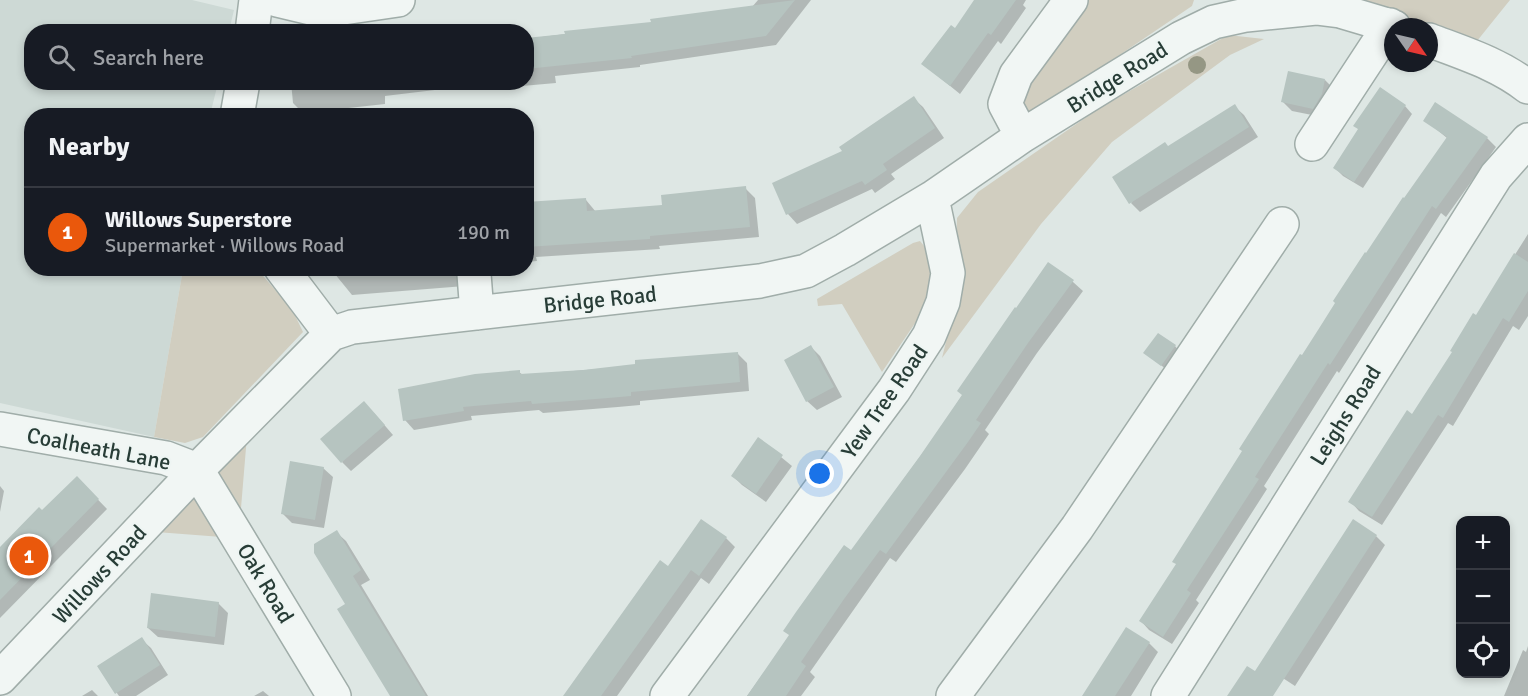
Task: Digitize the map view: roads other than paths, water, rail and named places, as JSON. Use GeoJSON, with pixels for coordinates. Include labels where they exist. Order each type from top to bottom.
{"type":"FeatureCollection","features":[{"type":"Feature","properties":{"kind":"street"},"geometry":{"type":"LineString","coordinates":[[253,24],[256,0]]}},
{"type":"Feature","properties":{"kind":"street"},"geometry":{"type":"LineString","coordinates":[[277,0],[323,11],[398,0]]}},
{"type":"Feature","properties":{"kind":"street"},"geometry":{"type":"LineString","coordinates":[[1022,136],[1005,104],[1016,75],[1071,0]]}},
{"type":"Feature","properties":{"kind":"street","name":"Bridge Road"},"geometry":{"type":"LineString","coordinates":[[331,334],[352,327],[760,281],[806,271],[932,198],[1022,136],[1181,38],[1211,11],[1246,15],[1316,8],[1384,24]]}},
{"type":"Feature","properties":{"kind":"street"},"geometry":{"type":"LineString","coordinates":[[1312,144],[1384,38]]}},
{"type":"Feature","properties":{"kind":"street"},"geometry":{"type":"LineString","coordinates":[[1438,43],[1489,63],[1516,77],[1528,87]]}},
{"type":"Feature","properties":{"kind":"street"},"geometry":{"type":"LineString","coordinates":[[238,108],[242,90]]}},
{"type":"Feature","properties":{"kind":"street","name":"Leighs Road"},"geometry":{"type":"LineString","coordinates":[[1168,696],[1496,176],[1528,140]]}},
{"type":"Feature","properties":{"kind":"street","name":"Yew Tree Road"},"geometry":{"type":"LineString","coordinates":[[667,696],[894,390],[929,336],[943,302],[948,273],[932,198]]}},
{"type":"Feature","properties":{"kind":"street"},"geometry":{"type":"LineString","coordinates":[[953,696],[1077,528],[1282,224]]}},
{"type":"Feature","properties":{"kind":"street"},"geometry":{"type":"LineString","coordinates":[[197,470],[331,334],[287,276]]}},
{"type":"Feature","properties":{"kind":"street"},"geometry":{"type":"LineString","coordinates":[[474,276],[477,313]]}},
{"type":"Feature","properties":{"kind":"street","name":"Coalheath Lane"},"geometry":{"type":"LineString","coordinates":[[0,429],[165,458],[197,470]]}},
{"type":"Feature","properties":{"kind":"street","name":"Willows Road"},"geometry":{"type":"LineString","coordinates":[[0,678],[197,470]]}},
{"type":"Feature","properties":{"kind":"street","name":"Oak Road"},"geometry":{"type":"LineString","coordinates":[[197,470],[334,696]]}},
{"type":"Feature","properties":{"kind":"place","name":"Willows Superstore"},"geometry":{"type":"Point","coordinates":[29,556]}}]}
